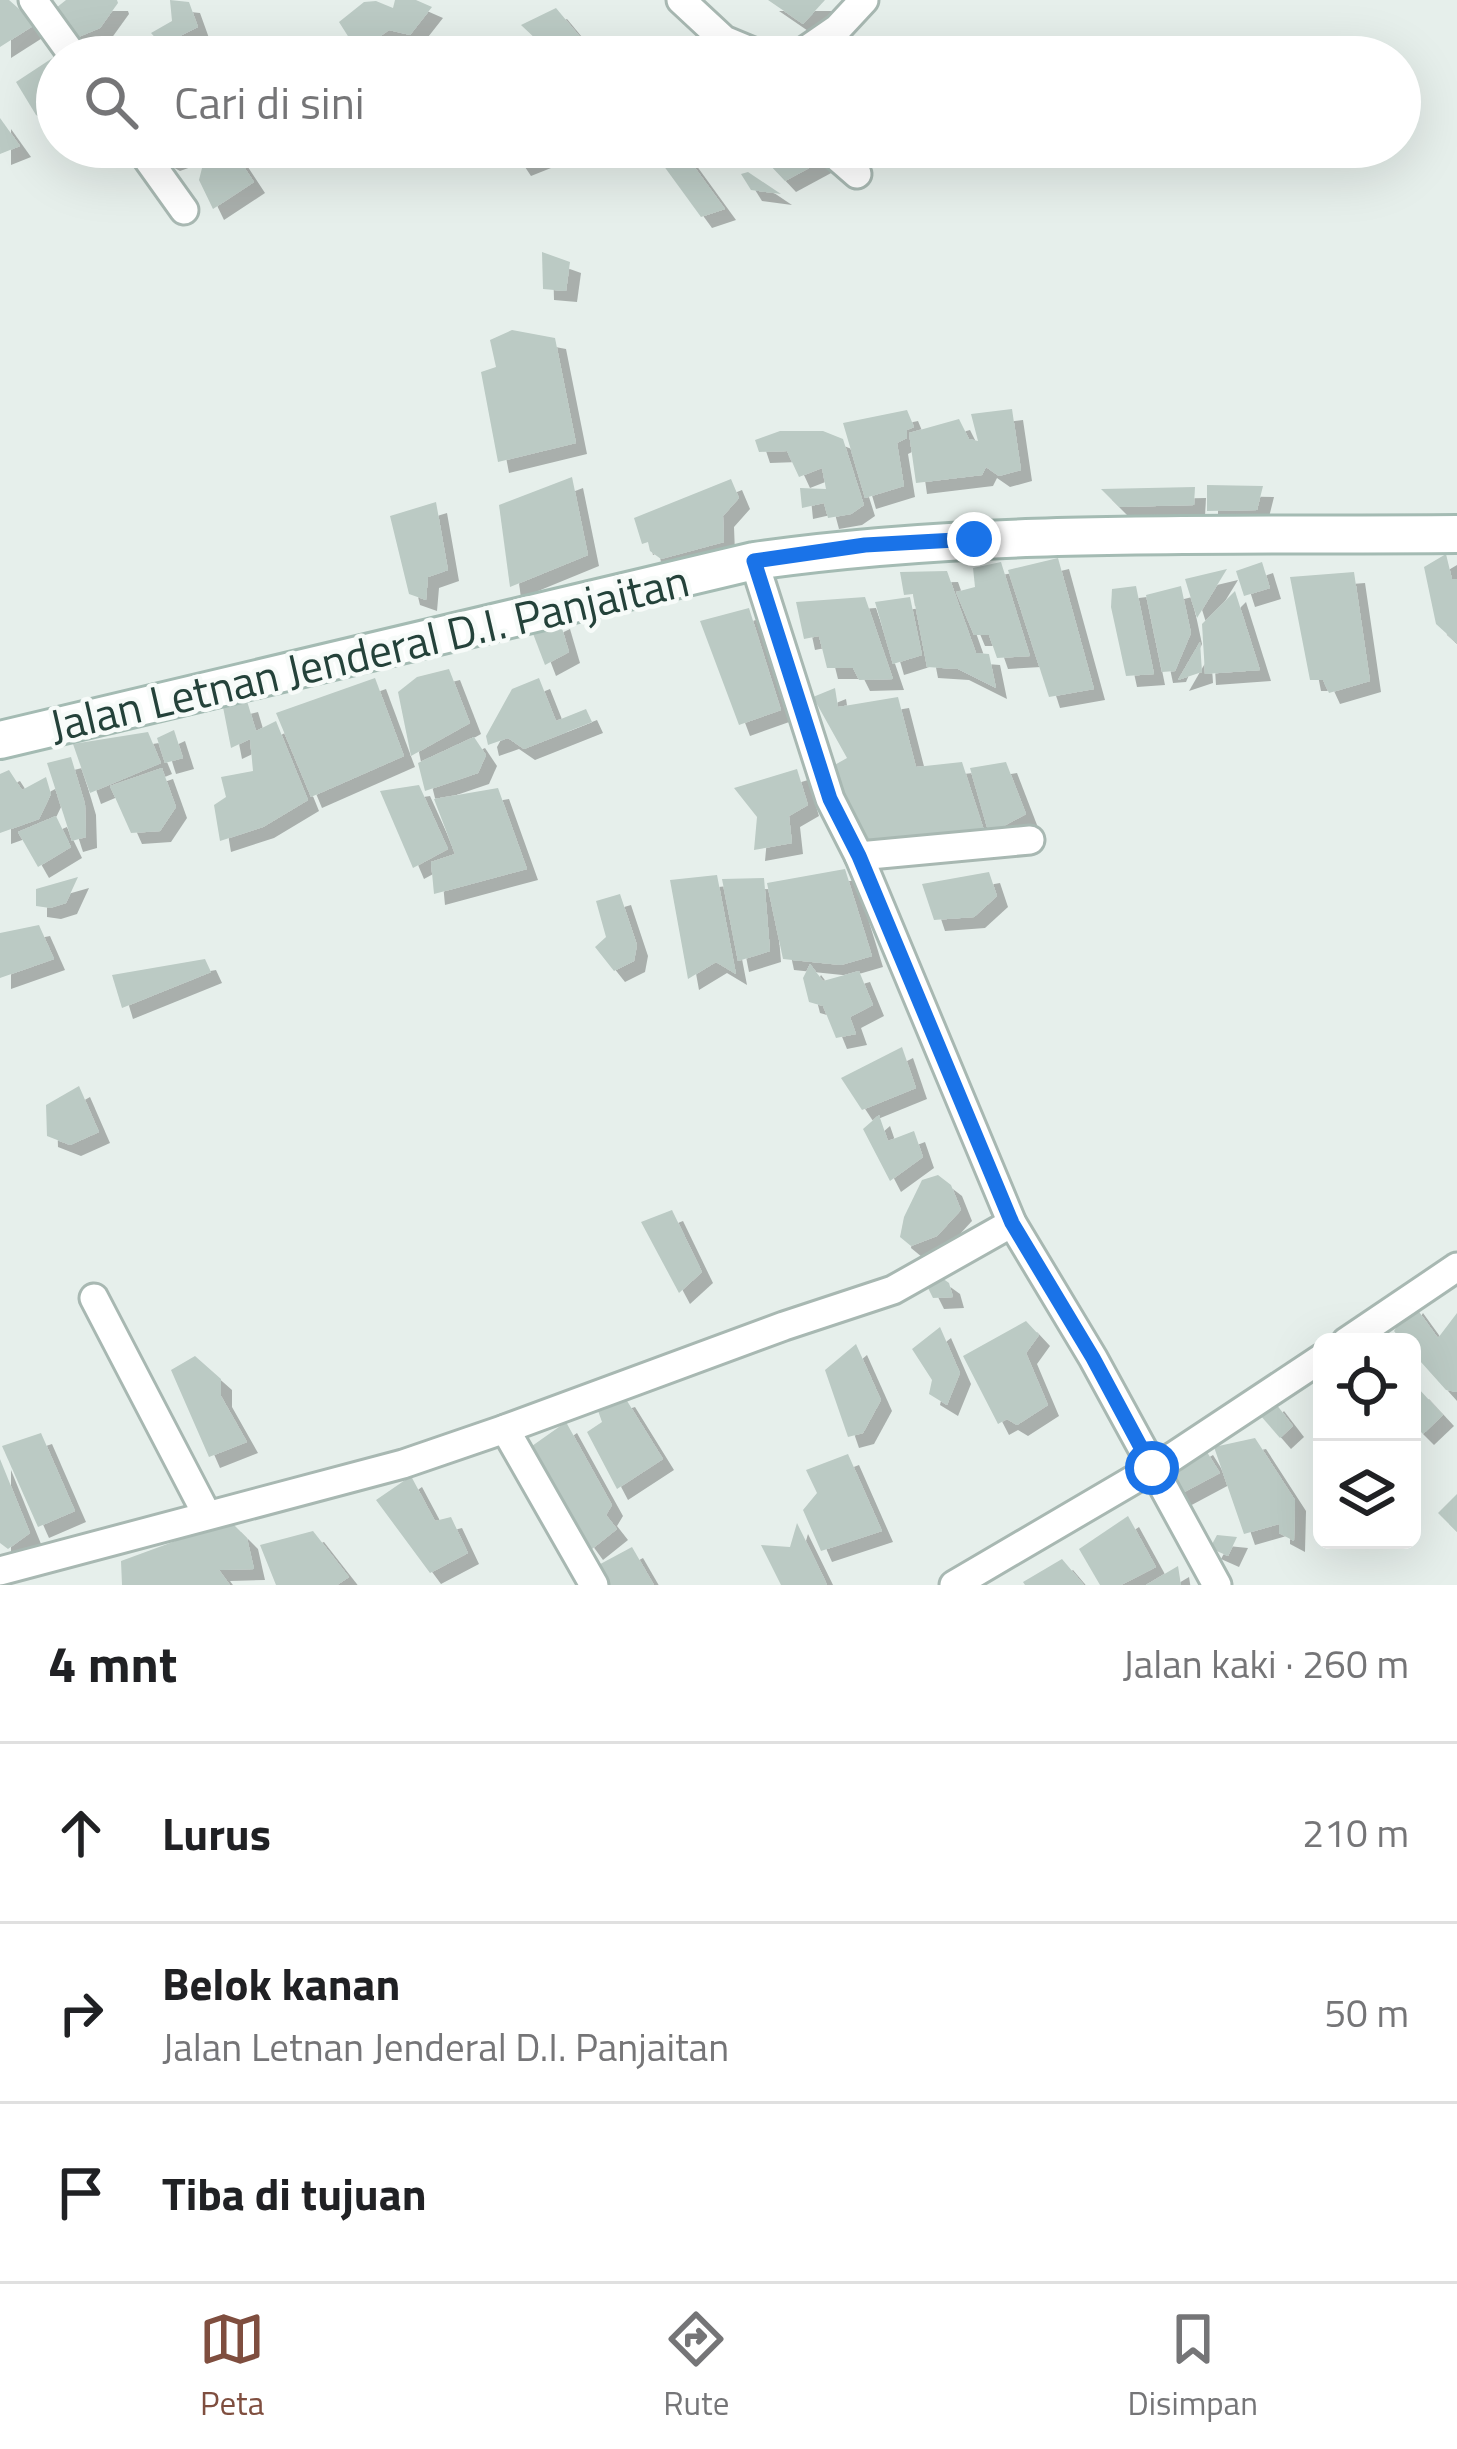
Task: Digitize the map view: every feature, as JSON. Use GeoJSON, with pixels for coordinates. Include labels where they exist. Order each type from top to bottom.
{"type":"FeatureCollection","features":[{"type":"Feature","properties":{"kind":"street"},"geometry":{"type":"LineString","coordinates":[[33,0],[59,36]]}},
{"type":"Feature","properties":{"kind":"street"},"geometry":{"type":"LineString","coordinates":[[681,0],[720,36]]}},
{"type":"Feature","properties":{"kind":"street"},"geometry":{"type":"LineString","coordinates":[[826,36],[864,0]]}},
{"type":"Feature","properties":{"kind":"street"},"geometry":{"type":"LineString","coordinates":[[154,168],[184,210]]}},
{"type":"Feature","properties":{"kind":"street"},"geometry":{"type":"LineString","coordinates":[[850,168],[857,174]]}},
{"type":"Feature","properties":{"kind":"street","name":"Jalan Letnan Jenderal D.I. Panjaitan"},"geometry":{"type":"LineString","coordinates":[[0,740],[754,561],[865,545],[974,539],[1457,534]]}},
{"type":"Feature","properties":{"kind":"street"},"geometry":{"type":"LineString","coordinates":[[754,561],[830,799],[859,856],[1012,1223],[1093,1358],[1217,1585]]}},
{"type":"Feature","properties":{"kind":"street"},"geometry":{"type":"LineString","coordinates":[[859,856],[1030,841]]}},
{"type":"Feature","properties":{"kind":"street"},"geometry":{"type":"LineString","coordinates":[[0,1570],[404,1464],[505,1430],[893,1290],[1012,1223]]}},
{"type":"Feature","properties":{"kind":"street"},"geometry":{"type":"LineString","coordinates":[[1359,1333],[1457,1267]]}},
{"type":"Feature","properties":{"kind":"street"},"geometry":{"type":"LineString","coordinates":[[94,1298],[207,1516]]}},
{"type":"Feature","properties":{"kind":"street"},"geometry":{"type":"LineString","coordinates":[[954,1585],[1152,1468],[1313,1364]]}},
{"type":"Feature","properties":{"kind":"street"},"geometry":{"type":"LineString","coordinates":[[505,1430],[594,1585]]}},
{"type":"Feature","properties":{"kind":"building"},"geometry":{"type":"Polygon","coordinates":[[[0,0],[9,0],[36,24],[0,47],[0,0]]]}},
{"type":"Feature","properties":{"kind":"building"},"geometry":{"type":"Polygon","coordinates":[[[66,0],[118,3],[100,28],[81,36],[75,36],[56,8],[66,0]]]}},
{"type":"Feature","properties":{"kind":"building"},"geometry":{"type":"Polygon","coordinates":[[[170,0],[189,2],[198,27],[180,36],[151,33],[172,21],[170,0]]]}},
{"type":"Feature","properties":{"kind":"building"},"geometry":{"type":"Polygon","coordinates":[[[395,0],[416,0],[432,7],[410,35],[389,30],[381,36],[348,36],[339,22],[364,2],[393,8],[395,0]]]}},
{"type":"Feature","properties":{"kind":"building"},"geometry":{"type":"Polygon","coordinates":[[[768,0],[825,0],[803,24],[768,0]]]}},
{"type":"Feature","properties":{"kind":"building"},"geometry":{"type":"Polygon","coordinates":[[[556,8],[579,36],[533,36],[521,25],[556,8]]]}},
{"type":"Feature","properties":{"kind":"building"},"geometry":{"type":"Polygon","coordinates":[[[36,69],[36,115],[16,82],[36,69]]]}},
{"type":"Feature","properties":{"kind":"building"},"geometry":{"type":"Polygon","coordinates":[[[0,118],[20,146],[0,154],[0,118]]]}},
{"type":"Feature","properties":{"kind":"building"},"geometry":{"type":"Polygon","coordinates":[[[202,168],[245,168],[254,182],[213,209],[199,180],[202,168]]]}},
{"type":"Feature","properties":{"kind":"building"},"geometry":{"type":"Polygon","coordinates":[[[665,168],[695,168],[725,209],[701,217],[665,168]]]}},
{"type":"Feature","properties":{"kind":"building"},"geometry":{"type":"Polygon","coordinates":[[[773,168],[809,168],[785,181],[773,168]]]}},
{"type":"Feature","properties":{"kind":"building"},"geometry":{"type":"Polygon","coordinates":[[[748,172],[781,194],[751,190],[741,174],[748,172]]]}},
{"type":"Feature","properties":{"kind":"building"},"geometry":{"type":"Polygon","coordinates":[[[542,252],[570,262],[566,291],[543,289],[542,252]]]}},
{"type":"Feature","properties":{"kind":"building"},"geometry":{"type":"Polygon","coordinates":[[[512,330],[555,338],[576,443],[498,462],[481,372],[496,367],[490,340],[512,330]]]}},
{"type":"Feature","properties":{"kind":"building"},"geometry":{"type":"Polygon","coordinates":[[[1012,409],[1021,470],[999,476],[986,467],[982,475],[916,483],[909,433],[959,419],[969,439],[978,441],[971,414],[1012,409]]]}},
{"type":"Feature","properties":{"kind":"building"},"geometry":{"type":"Polygon","coordinates":[[[907,410],[914,427],[897,443],[904,486],[865,498],[843,423],[907,410]]]}},
{"type":"Feature","properties":{"kind":"building"},"geometry":{"type":"Polygon","coordinates":[[[780,431],[823,431],[843,439],[864,505],[851,514],[828,518],[824,503],[802,508],[800,488],[826,489],[822,468],[799,477],[787,451],[759,452],[755,440],[780,431]]]}},
{"type":"Feature","properties":{"kind":"building"},"geometry":{"type":"Polygon","coordinates":[[[572,477],[588,555],[510,587],[499,505],[572,477]]]}},
{"type":"Feature","properties":{"kind":"building"},"geometry":{"type":"Polygon","coordinates":[[[731,479],[739,498],[723,516],[724,542],[661,559],[650,551],[648,542],[642,544],[634,518],[731,479]]]}},
{"type":"Feature","properties":{"kind":"building"},"geometry":{"type":"Polygon","coordinates":[[[1207,485],[1263,486],[1257,510],[1207,511],[1207,485]]]}},
{"type":"Feature","properties":{"kind":"building"},"geometry":{"type":"Polygon","coordinates":[[[1195,487],[1194,505],[1119,507],[1101,489],[1195,487]]]}},
{"type":"Feature","properties":{"kind":"building"},"geometry":{"type":"Polygon","coordinates":[[[436,502],[448,570],[428,577],[426,600],[409,594],[390,516],[436,502]]]}},
{"type":"Feature","properties":{"kind":"building"},"geometry":{"type":"Polygon","coordinates":[[[1446,554],[1452,579],[1457,579],[1457,643],[1436,624],[1424,567],[1446,554]]]}},
{"type":"Feature","properties":{"kind":"building"},"geometry":{"type":"Polygon","coordinates":[[[1058,558],[1094,689],[1049,697],[1008,570],[1058,558]]]}},
{"type":"Feature","properties":{"kind":"building"},"geometry":{"type":"Polygon","coordinates":[[[1001,562],[1030,656],[997,658],[989,635],[974,635],[956,592],[975,587],[973,568],[1001,562]]]}},
{"type":"Feature","properties":{"kind":"building"},"geometry":{"type":"Polygon","coordinates":[[[1262,562],[1270,588],[1244,596],[1236,571],[1262,562]]]}},
{"type":"Feature","properties":{"kind":"building"},"geometry":{"type":"Polygon","coordinates":[[[1227,569],[1197,618],[1185,579],[1227,569]]]}},
{"type":"Feature","properties":{"kind":"building"},"geometry":{"type":"Polygon","coordinates":[[[947,571],[976,653],[989,654],[996,688],[958,669],[927,667],[913,594],[904,595],[900,572],[947,571]]]}},
{"type":"Feature","properties":{"kind":"building"},"geometry":{"type":"Polygon","coordinates":[[[1354,572],[1370,681],[1329,693],[1323,680],[1310,680],[1290,577],[1354,572]]]}},
{"type":"Feature","properties":{"kind":"building"},"geometry":{"type":"Polygon","coordinates":[[[1136,586],[1154,674],[1126,676],[1111,607],[1112,589],[1136,586]]]}},
{"type":"Feature","properties":{"kind":"building"},"geometry":{"type":"Polygon","coordinates":[[[1181,586],[1191,633],[1175,671],[1162,672],[1146,595],[1181,586]]]}},
{"type":"Feature","properties":{"kind":"building"},"geometry":{"type":"Polygon","coordinates":[[[1235,591],[1260,670],[1205,674],[1202,624],[1235,591]]]}},
{"type":"Feature","properties":{"kind":"building"},"geometry":{"type":"Polygon","coordinates":[[[865,597],[893,679],[859,680],[853,668],[827,668],[819,636],[804,639],[796,602],[865,597]]]}},
{"type":"Feature","properties":{"kind":"building"},"geometry":{"type":"Polygon","coordinates":[[[910,597],[922,655],[893,664],[875,602],[910,597]]]}},
{"type":"Feature","properties":{"kind":"building"},"geometry":{"type":"Polygon","coordinates":[[[749,608],[781,710],[739,725],[700,621],[749,608]]]}},
{"type":"Feature","properties":{"kind":"building"},"geometry":{"type":"Polygon","coordinates":[[[559,618],[569,652],[545,665],[532,631],[559,618]]]}},
{"type":"Feature","properties":{"kind":"building"},"geometry":{"type":"Polygon","coordinates":[[[1200,642],[1202,672],[1178,680],[1200,642]]]}},
{"type":"Feature","properties":{"kind":"building"},"geometry":{"type":"Polygon","coordinates":[[[449,669],[470,723],[411,756],[398,692],[417,677],[449,669]]]}},
{"type":"Feature","properties":{"kind":"building"},"geometry":{"type":"Polygon","coordinates":[[[375,678],[404,756],[311,797],[276,713],[375,678]]]}},
{"type":"Feature","properties":{"kind":"building"},"geometry":{"type":"Polygon","coordinates":[[[539,678],[556,721],[586,709],[592,722],[524,749],[508,738],[488,745],[486,736],[512,689],[539,678]]]}},
{"type":"Feature","properties":{"kind":"building"},"geometry":{"type":"Polygon","coordinates":[[[835,688],[838,707],[898,697],[916,767],[962,762],[984,830],[860,849],[831,767],[847,758],[813,697],[835,688]]]}},
{"type":"Feature","properties":{"kind":"building"},"geometry":{"type":"Polygon","coordinates":[[[247,701],[256,731],[276,721],[308,800],[263,827],[220,841],[214,805],[226,797],[221,777],[253,771],[250,739],[231,748],[223,707],[247,701]]]}},
{"type":"Feature","properties":{"kind":"building"},"geometry":{"type":"Polygon","coordinates":[[[174,730],[183,758],[165,763],[157,738],[174,730]]]}},
{"type":"Feature","properties":{"kind":"building"},"geometry":{"type":"Polygon","coordinates":[[[148,732],[161,763],[90,793],[73,744],[148,732]]]}},
{"type":"Feature","properties":{"kind":"building"},"geometry":{"type":"Polygon","coordinates":[[[474,737],[486,755],[478,773],[425,791],[418,763],[474,737]]]}},
{"type":"Feature","properties":{"kind":"building"},"geometry":{"type":"Polygon","coordinates":[[[71,757],[85,804],[86,837],[72,841],[47,763],[71,757]]]}},
{"type":"Feature","properties":{"kind":"building"},"geometry":{"type":"Polygon","coordinates":[[[1006,762],[1026,814],[989,834],[970,768],[1006,762]]]}},
{"type":"Feature","properties":{"kind":"building"},"geometry":{"type":"Polygon","coordinates":[[[162,768],[176,807],[160,831],[131,833],[110,786],[162,768]]]}},
{"type":"Feature","properties":{"kind":"building"},"geometry":{"type":"Polygon","coordinates":[[[797,769],[808,805],[789,816],[792,843],[754,850],[757,817],[734,788],[797,769]]]}},
{"type":"Feature","properties":{"kind":"building"},"geometry":{"type":"Polygon","coordinates":[[[9,770],[22,790],[46,777],[51,794],[39,819],[0,833],[0,774],[9,770]]]}},
{"type":"Feature","properties":{"kind":"building"},"geometry":{"type":"Polygon","coordinates":[[[419,785],[448,849],[413,868],[380,791],[419,785]]]}},
{"type":"Feature","properties":{"kind":"building"},"geometry":{"type":"Polygon","coordinates":[[[498,788],[527,869],[434,894],[431,862],[455,854],[434,799],[498,788]]]}},
{"type":"Feature","properties":{"kind":"building"},"geometry":{"type":"Polygon","coordinates":[[[56,816],[71,847],[38,867],[18,832],[56,816]]]}},
{"type":"Feature","properties":{"kind":"building"},"geometry":{"type":"Polygon","coordinates":[[[845,869],[872,956],[841,965],[783,959],[767,883],[845,869]]]}},
{"type":"Feature","properties":{"kind":"building"},"geometry":{"type":"Polygon","coordinates":[[[989,872],[997,896],[974,917],[934,920],[922,884],[989,872]]]}},
{"type":"Feature","properties":{"kind":"building"},"geometry":{"type":"Polygon","coordinates":[[[717,875],[736,974],[716,962],[688,979],[670,880],[717,875]]]}},
{"type":"Feature","properties":{"kind":"building"},"geometry":{"type":"Polygon","coordinates":[[[78,877],[66,903],[36,906],[36,889],[78,877]]]}},
{"type":"Feature","properties":{"kind":"building"},"geometry":{"type":"Polygon","coordinates":[[[764,878],[770,951],[738,961],[722,879],[764,878]]]}},
{"type":"Feature","properties":{"kind":"building"},"geometry":{"type":"Polygon","coordinates":[[[620,894],[637,945],[634,961],[614,971],[595,947],[606,937],[596,901],[620,894]]]}},
{"type":"Feature","properties":{"kind":"building"},"geometry":{"type":"Polygon","coordinates":[[[39,925],[54,959],[0,978],[0,933],[39,925]]]}},
{"type":"Feature","properties":{"kind":"building"},"geometry":{"type":"Polygon","coordinates":[[[205,959],[211,972],[122,1008],[112,975],[205,959]]]}},
{"type":"Feature","properties":{"kind":"building"},"geometry":{"type":"Polygon","coordinates":[[[810,964],[823,981],[859,971],[873,1005],[850,1017],[856,1034],[836,1038],[823,1006],[809,1002],[803,978],[810,964]]]}},
{"type":"Feature","properties":{"kind":"building"},"geometry":{"type":"Polygon","coordinates":[[[902,1047],[916,1088],[862,1110],[841,1078],[902,1047]]]}},
{"type":"Feature","properties":{"kind":"building"},"geometry":{"type":"Polygon","coordinates":[[[79,1086],[99,1132],[70,1145],[47,1136],[46,1105],[79,1086]]]}},
{"type":"Feature","properties":{"kind":"building"},"geometry":{"type":"Polygon","coordinates":[[[879,1115],[888,1141],[914,1131],[923,1157],[890,1181],[863,1129],[879,1115]]]}},
{"type":"Feature","properties":{"kind":"building"},"geometry":{"type":"Polygon","coordinates":[[[938,1175],[951,1185],[961,1210],[937,1236],[911,1246],[900,1237],[904,1217],[922,1180],[938,1175]]]}},
{"type":"Feature","properties":{"kind":"building"},"geometry":{"type":"Polygon","coordinates":[[[672,1210],[702,1272],[679,1293],[641,1222],[672,1210]]]}},
{"type":"Feature","properties":{"kind":"building"},"geometry":{"type":"Polygon","coordinates":[[[938,1275],[949,1283],[953,1297],[933,1298],[925,1282],[938,1275]]]}},
{"type":"Feature","properties":{"kind":"building"},"geometry":{"type":"Polygon","coordinates":[[[1412,1302],[1438,1338],[1457,1313],[1457,1392],[1446,1390],[1421,1362],[1421,1333],[1394,1331],[1412,1302]]]}},
{"type":"Feature","properties":{"kind":"building"},"geometry":{"type":"Polygon","coordinates":[[[1026,1321],[1039,1335],[1026,1353],[1048,1405],[1017,1425],[1007,1419],[998,1424],[963,1356],[1026,1321]]]}},
{"type":"Feature","properties":{"kind":"building"},"geometry":{"type":"Polygon","coordinates":[[[940,1327],[960,1373],[947,1405],[929,1394],[932,1380],[912,1349],[940,1327]]]}},
{"type":"Feature","properties":{"kind":"building"},"geometry":{"type":"Polygon","coordinates":[[[856,1344],[881,1400],[863,1433],[848,1437],[825,1370],[856,1344]]]}},
{"type":"Feature","properties":{"kind":"building"},"geometry":{"type":"Polygon","coordinates":[[[195,1356],[221,1379],[221,1396],[247,1442],[209,1457],[171,1370],[195,1356]]]}},
{"type":"Feature","properties":{"kind":"building"},"geometry":{"type":"Polygon","coordinates":[[[1421,1391],[1443,1415],[1421,1432],[1421,1391]]]}},
{"type":"Feature","properties":{"kind":"building"},"geometry":{"type":"Polygon","coordinates":[[[624,1396],[663,1459],[617,1489],[587,1432],[602,1422],[596,1405],[624,1396]]]}},
{"type":"Feature","properties":{"kind":"building"},"geometry":{"type":"Polygon","coordinates":[[[1273,1400],[1293,1426],[1280,1438],[1260,1415],[1273,1400]]]}},
{"type":"Feature","properties":{"kind":"building"},"geometry":{"type":"Polygon","coordinates":[[[566,1422],[612,1505],[606,1515],[617,1529],[592,1549],[576,1527],[566,1528],[532,1446],[566,1422]]]}},
{"type":"Feature","properties":{"kind":"building"},"geometry":{"type":"Polygon","coordinates":[[[41,1433],[75,1511],[38,1527],[2,1446],[41,1433]]]}},
{"type":"Feature","properties":{"kind":"building"},"geometry":{"type":"Polygon","coordinates":[[[1255,1438],[1295,1500],[1294,1541],[1279,1533],[1279,1524],[1244,1534],[1214,1447],[1255,1438]]]}},
{"type":"Feature","properties":{"kind":"building"},"geometry":{"type":"Polygon","coordinates":[[[1202,1444],[1220,1473],[1175,1497],[1158,1470],[1202,1444]]]}},
{"type":"Feature","properties":{"kind":"building"},"geometry":{"type":"Polygon","coordinates":[[[848,1454],[882,1531],[821,1551],[803,1510],[817,1493],[806,1470],[848,1454]]]}},
{"type":"Feature","properties":{"kind":"building"},"geometry":{"type":"Polygon","coordinates":[[[0,1459],[30,1533],[8,1549],[0,1543],[0,1459]]]}},
{"type":"Feature","properties":{"kind":"building"},"geometry":{"type":"Polygon","coordinates":[[[411,1476],[435,1521],[451,1517],[468,1553],[430,1573],[376,1500],[411,1476]]]}},
{"type":"Feature","properties":{"kind":"building"},"geometry":{"type":"Polygon","coordinates":[[[1457,1494],[1457,1532],[1438,1513],[1457,1494]]]}},
{"type":"Feature","properties":{"kind":"building"},"geometry":{"type":"Polygon","coordinates":[[[1128,1516],[1156,1567],[1121,1585],[1100,1585],[1079,1549],[1128,1516]]]}},
{"type":"Feature","properties":{"kind":"building"},"geometry":{"type":"Polygon","coordinates":[[[230,1521],[247,1538],[254,1569],[219,1570],[230,1585],[122,1585],[121,1561],[230,1521]]]}},
{"type":"Feature","properties":{"kind":"building"},"geometry":{"type":"Polygon","coordinates":[[[797,1523],[827,1585],[781,1585],[761,1545],[790,1547],[797,1523]]]}},
{"type":"Feature","properties":{"kind":"building"},"geometry":{"type":"Polygon","coordinates":[[[313,1531],[349,1577],[337,1585],[276,1585],[260,1545],[313,1531]]]}},
{"type":"Feature","properties":{"kind":"building"},"geometry":{"type":"Polygon","coordinates":[[[1217,1535],[1237,1537],[1228,1556],[1210,1548],[1217,1535]]]}},
{"type":"Feature","properties":{"kind":"building"},"geometry":{"type":"Polygon","coordinates":[[[632,1547],[654,1585],[603,1585],[591,1569],[632,1547]]]}},
{"type":"Feature","properties":{"kind":"building"},"geometry":{"type":"Polygon","coordinates":[[[1062,1559],[1084,1585],[1023,1582],[1062,1559]]]}},
{"type":"Feature","properties":{"kind":"building"},"geometry":{"type":"Polygon","coordinates":[[[1178,1566],[1181,1585],[1146,1585],[1178,1566]]]}},
{"type":"Feature","properties":{"kind":"route"},"geometry":{"type":"LineString","coordinates":[[974,539],[865,545],[754,561],[830,799],[859,856],[1012,1223],[1152,1468]]}}]}
